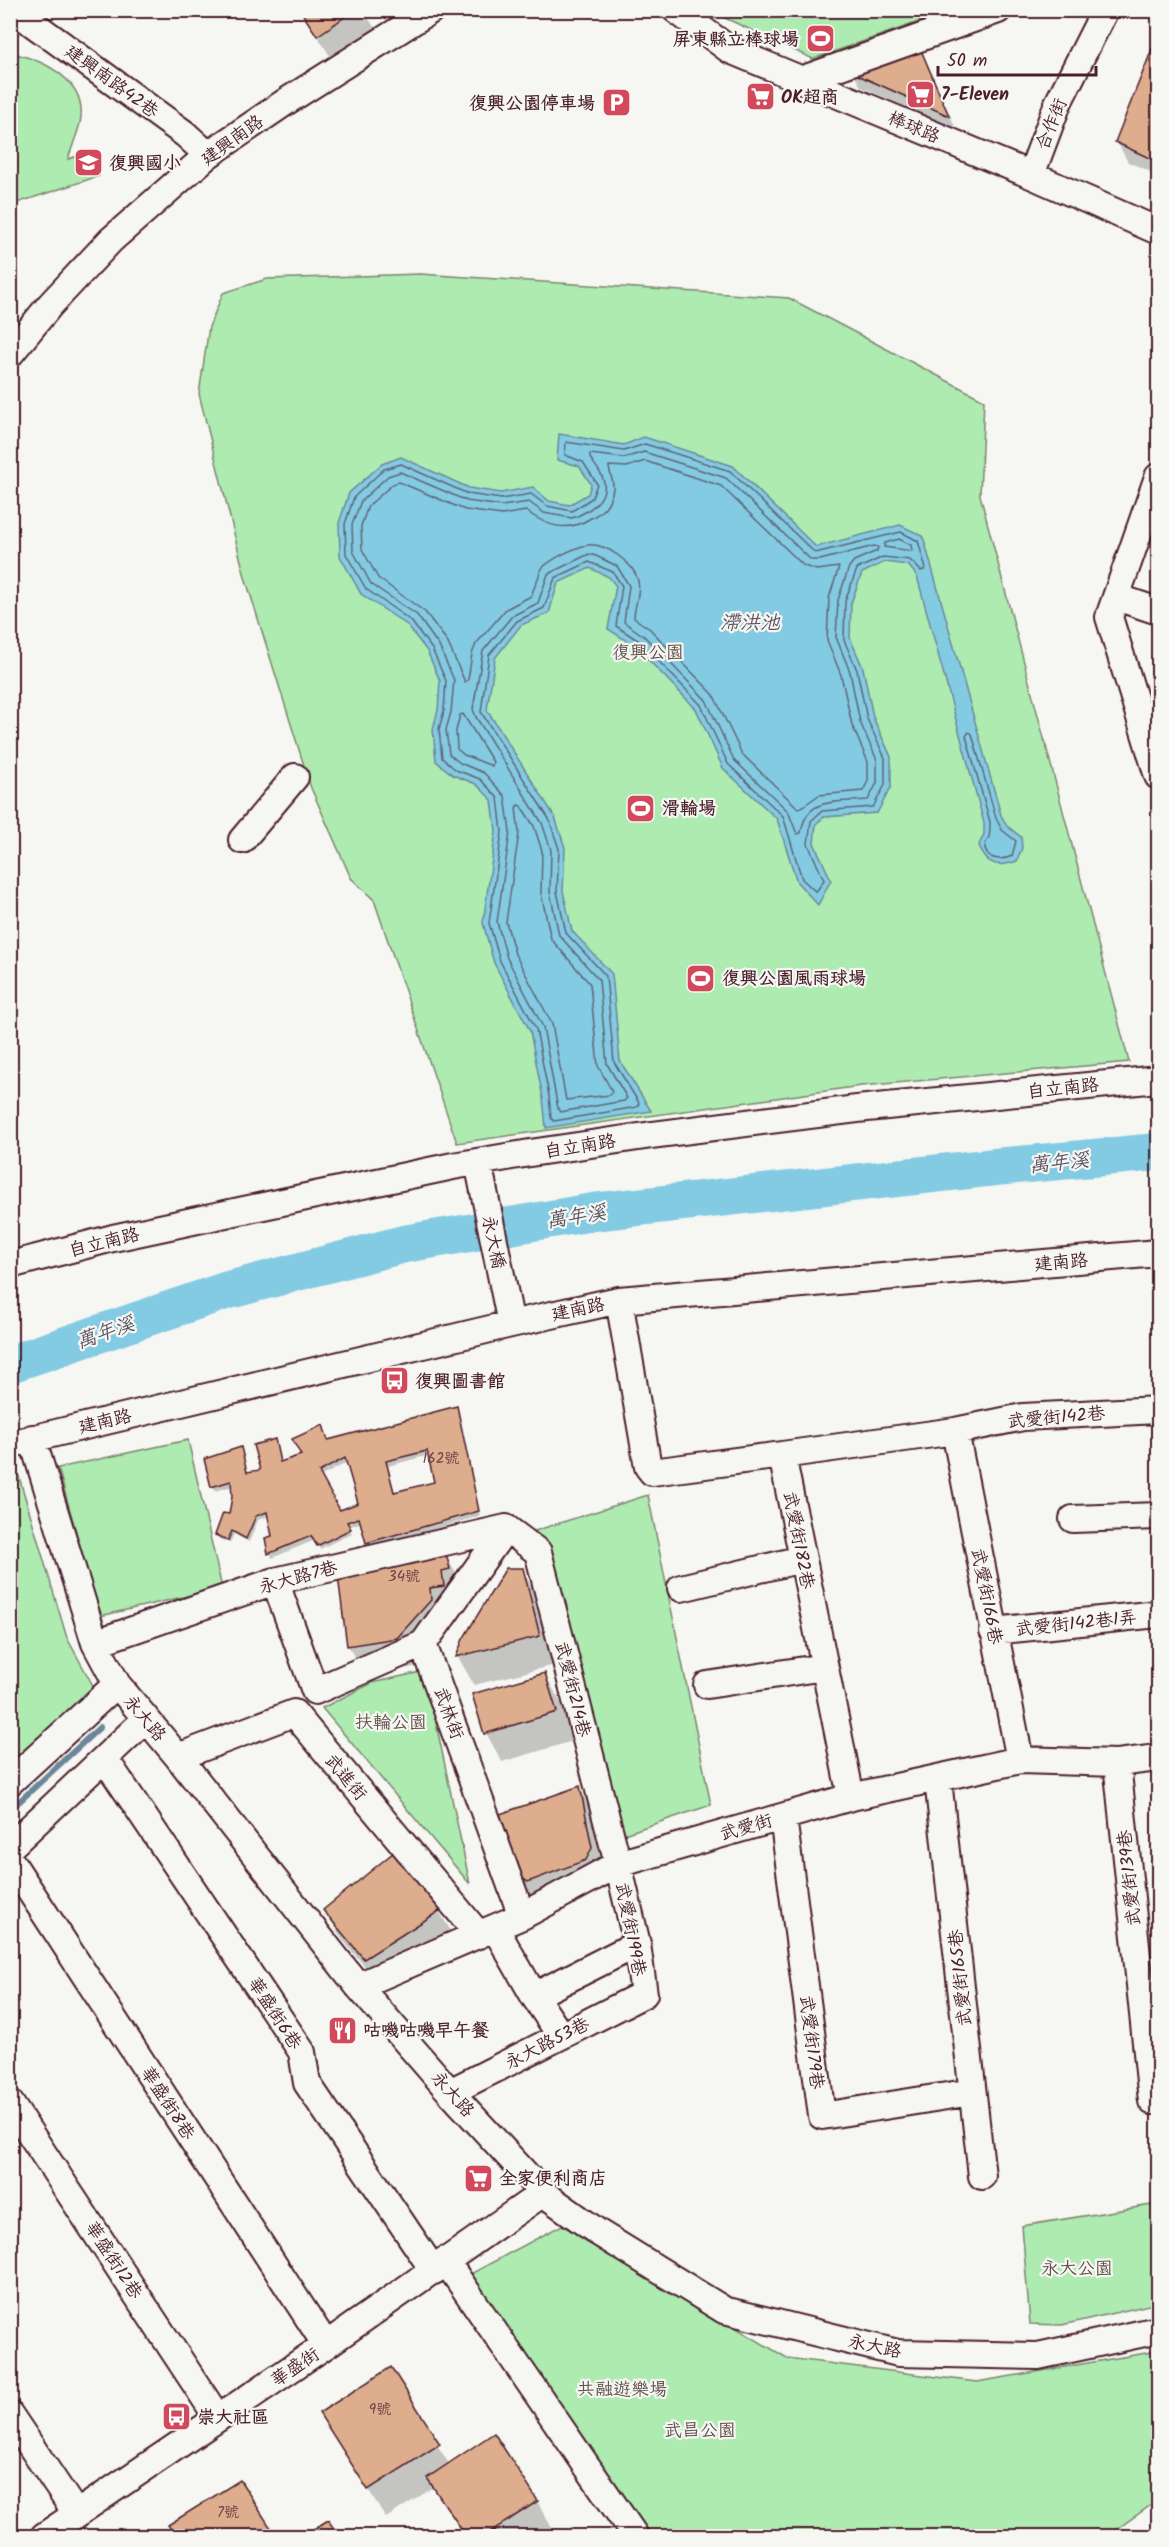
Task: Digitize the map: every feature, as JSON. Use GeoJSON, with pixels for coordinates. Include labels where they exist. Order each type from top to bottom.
{"type":"FeatureCollection","features":[{"type":"Feature","properties":{"kind":"street","name":"建興南路42巷"},"geometry":{"type":"LineString","coordinates":[[14,10],[185,134],[208,155]]}},
{"type":"Feature","properties":{"kind":"street","name":"建興南路"},"geometry":{"type":"LineString","coordinates":[[10,354],[50,305],[111,240],[208,155],[287,101],[431,10]]}},
{"type":"Feature","properties":{"kind":"street","name":"棒球路"},"geometry":{"type":"LineString","coordinates":[[676,10],[730,50],[1031,175],[1158,231]]}},
{"type":"Feature","properties":{"kind":"street"},"geometry":{"type":"LineString","coordinates":[[801,80],[998,10]]}},
{"type":"Feature","properties":{"kind":"street","name":"合作街"},"geometry":{"type":"LineString","coordinates":[[1031,175],[1058,103],[1105,10]]}},
{"type":"Feature","properties":{"kind":"street"},"geometry":{"type":"LineString","coordinates":[[1158,477],[1109,617],[1158,776]]}},
{"type":"Feature","properties":{"kind":"street"},"geometry":{"type":"LineString","coordinates":[[1116,597],[1158,611]]}},
{"type":"Feature","properties":{"kind":"street"},"geometry":{"type":"LineString","coordinates":[[242,840],[295,777]]}},
{"type":"Feature","properties":{"kind":"street","name":"自立南路"},"geometry":{"type":"LineString","coordinates":[[10,1265],[113,1238],[480,1174],[530,1153],[652,1135],[857,1110],[1158,1079]]}},
{"type":"Feature","properties":{"kind":"street","name":"永大橋"},"geometry":{"type":"LineString","coordinates":[[480,1174],[511,1323]]}},
{"type":"Feature","properties":{"kind":"street","name":"建南路"},"geometry":{"type":"LineString","coordinates":[[21,1441],[511,1323],[619,1300],[1158,1253]]}},
{"type":"Feature","properties":{"kind":"street"},"geometry":{"type":"LineString","coordinates":[[619,1300],[648,1467],[652,1472],[955,1431]]}},
{"type":"Feature","properties":{"kind":"street","name":"武愛街142巷"},"geometry":{"type":"LineString","coordinates":[[955,1431],[1023,1418],[1158,1410]]}},
{"type":"Feature","properties":{"kind":"street","name":"武愛街166巷"},"geometry":{"type":"LineString","coordinates":[[955,1431],[1020,1760]]}},
{"type":"Feature","properties":{"kind":"street","name":"永大路"},"geometry":{"type":"LineString","coordinates":[[21,1441],[95,1643],[117,1684],[178,1757],[358,1986],[450,2092],[543,2193],[599,2233],[724,2310],[898,2353],[1038,2356],[1158,2330]]}},
{"type":"Feature","properties":{"kind":"street","name":"武愛街182巷"},"geometry":{"type":"LineString","coordinates":[[782,1455],[851,1797]]}},
{"type":"Feature","properties":{"kind":"street"},"geometry":{"type":"LineString","coordinates":[[1073,1519],[1158,1516]]}},
{"type":"Feature","properties":{"kind":"street"},"geometry":{"type":"LineString","coordinates":[[178,1757],[294,1713],[315,1691],[423,1644],[506,1528]]}},
{"type":"Feature","properties":{"kind":"street","name":"永大路7巷"},"geometry":{"type":"LineString","coordinates":[[95,1643],[275,1581],[506,1528]]}},
{"type":"Feature","properties":{"kind":"street","name":"武愛街214巷"},"geometry":{"type":"LineString","coordinates":[[506,1528],[538,1552],[618,1864]]}},
{"type":"Feature","properties":{"kind":"street"},"geometry":{"type":"LineString","coordinates":[[681,1588],[802,1558]]}},
{"type":"Feature","properties":{"kind":"street"},"geometry":{"type":"LineString","coordinates":[[275,1581],[315,1691]]}},
{"type":"Feature","properties":{"kind":"street","name":"武愛街142巷1弄"},"geometry":{"type":"LineString","coordinates":[[993,1631],[1158,1614]]}},
{"type":"Feature","properties":{"kind":"street","name":"武林街"},"geometry":{"type":"LineString","coordinates":[[423,1644],[522,1916]]}},
{"type":"Feature","properties":{"kind":"street"},"geometry":{"type":"LineString","coordinates":[[707,1684],[824,1667]]}},
{"type":"Feature","properties":{"kind":"street"},"geometry":{"type":"LineString","coordinates":[[10,1782],[117,1684]]}},
{"type":"Feature","properties":{"kind":"street","name":"武進街"},"geometry":{"type":"LineString","coordinates":[[294,1713],[487,1932],[561,2036]]}},
{"type":"Feature","properties":{"kind":"street"},"geometry":{"type":"LineString","coordinates":[[10,1847],[146,1719]]}},
{"type":"Feature","properties":{"kind":"street","name":"武愛街"},"geometry":{"type":"LineString","coordinates":[[358,1986],[522,1916],[618,1864],[851,1797],[938,1780],[1020,1760],[1117,1763],[1158,1758]]}},
{"type":"Feature","properties":{"kind":"street","name":"華盛街6巷"},"geometry":{"type":"LineString","coordinates":[[105,1759],[302,2052],[307,2083],[635,2536]]}},
{"type":"Feature","properties":{"kind":"street","name":"武愛街139巷"},"geometry":{"type":"LineString","coordinates":[[1117,1763],[1155,2101]]}},
{"type":"Feature","properties":{"kind":"street","name":"武愛街165巷"},"geometry":{"type":"LineString","coordinates":[[938,1780],[982,2176]]}},
{"type":"Feature","properties":{"kind":"street","name":"武愛街179巷"},"geometry":{"type":"LineString","coordinates":[[783,1817],[822,2116],[972,2092]]}},
{"type":"Feature","properties":{"kind":"street","name":"華盛街8巷"},"geometry":{"type":"LineString","coordinates":[[10,1860],[326,2346]]}},
{"type":"Feature","properties":{"kind":"street","name":"武愛街199巷"},"geometry":{"type":"LineString","coordinates":[[618,1864],[637,1944],[644,1994]]}},
{"type":"Feature","properties":{"kind":"street"},"geometry":{"type":"LineString","coordinates":[[534,1996],[637,1944]]}},
{"type":"Feature","properties":{"kind":"street","name":"永大路53巷"},"geometry":{"type":"LineString","coordinates":[[450,2092],[644,1994]]}},
{"type":"Feature","properties":{"kind":"street","name":"華盛街12巷"},"geometry":{"type":"LineString","coordinates":[[10,2103],[218,2418]]}},
{"type":"Feature","properties":{"kind":"street","name":"華盛街"},"geometry":{"type":"LineString","coordinates":[[44,2536],[326,2346],[543,2193]]}},
{"type":"Feature","properties":{"kind":"street"},"geometry":{"type":"LineString","coordinates":[[10,2415],[77,2515]]}},
{"type":"Feature","properties":{"kind":"green space","name":"屏東縣立棒球場"},"geometry":{"type":"Polygon","coordinates":[[[714,11],[950,11],[813,59],[714,11]]]}},
{"type":"Feature","properties":{"kind":"green space"},"geometry":{"type":"Polygon","coordinates":[[[11,53],[50,67],[71,84],[78,95],[81,108],[80,123],[68,159],[94,151],[99,176],[11,205],[11,53]]]}},
{"type":"Feature","properties":{"kind":"green space","name":"復興公園"},"geometry":{"type":"Polygon","coordinates":[[[420,274],[789,298],[984,400],[980,495],[1129,1062],[861,1086],[457,1143],[374,900],[351,878],[311,788],[245,577],[199,394],[209,327],[223,293],[267,279],[420,274]]]}},
{"type":"Feature","properties":{"kind":"green space"},"geometry":{"type":"Polygon","coordinates":[[[188,1440],[222,1588],[100,1616],[58,1468],[188,1440]]]}},
{"type":"Feature","properties":{"kind":"green space"},"geometry":{"type":"Polygon","coordinates":[[[17,1470],[67,1638],[102,1702],[11,1776],[10,1472],[17,1470]]]}},
{"type":"Feature","properties":{"kind":"green space"},"geometry":{"type":"Polygon","coordinates":[[[648,1495],[711,1805],[609,1839],[528,1533],[648,1495]]]}},
{"type":"Feature","properties":{"kind":"green space","name":"扶輪公園"},"geometry":{"type":"Polygon","coordinates":[[[425,1671],[470,1884],[322,1708],[372,1683],[425,1671]]]}},
{"type":"Feature","properties":{"kind":"green space","name":"永大公園"},"geometry":{"type":"Polygon","coordinates":[[[1158,2204],[1158,2303],[1062,2325],[1030,2324],[1022,2226],[1158,2204]]]}},
{"type":"Feature","properties":{"kind":"green space","name":"武昌公園"},"geometry":{"type":"Polygon","coordinates":[[[562,2225],[787,2358],[977,2382],[1158,2351],[1158,2500],[1107,2536],[644,2536],[465,2277],[562,2225]]]}},
{"type":"Feature","properties":{"kind":"water","name":"滯洪池"},"geometry":{"type":"Polygon","coordinates":[[[559,434],[624,445],[644,437],[733,466],[816,547],[900,525],[923,536],[1001,815],[1007,826],[1021,837],[1022,848],[1017,861],[998,864],[985,857],[979,845],[984,834],[984,823],[917,576],[908,565],[885,562],[862,573],[851,603],[850,638],[863,668],[873,717],[891,757],[891,787],[877,813],[824,817],[816,824],[814,843],[831,880],[818,905],[797,882],[777,819],[723,768],[696,709],[635,646],[608,629],[616,586],[609,577],[590,568],[558,583],[549,613],[521,625],[495,658],[487,710],[555,817],[565,848],[563,891],[572,931],[612,974],[620,1061],[651,1111],[546,1128],[543,1098],[530,1031],[494,963],[483,923],[496,831],[492,800],[476,784],[453,775],[436,761],[433,729],[438,710],[440,681],[427,651],[407,625],[361,594],[340,556],[339,523],[349,493],[382,464],[401,457],[469,488],[501,493],[533,487],[549,501],[569,505],[588,494],[591,484],[579,466],[557,460],[559,434]]]}},
{"type":"Feature","properties":{"kind":"building"},"geometry":{"type":"Polygon","coordinates":[[[300,10],[355,10],[317,36],[300,10]]]}},
{"type":"Feature","properties":{"kind":"building"},"geometry":{"type":"Polygon","coordinates":[[[1158,34],[1158,162],[1115,142],[1158,34]]]}},
{"type":"Feature","properties":{"kind":"building","name":"7-Eleven"},"geometry":{"type":"Polygon","coordinates":[[[921,50],[949,116],[851,72],[921,50]]]}},
{"type":"Feature","properties":{"kind":"building"},"geometry":{"type":"Polygon","coordinates":[[[457,1406],[479,1511],[366,1543],[359,1518],[347,1522],[351,1529],[317,1546],[311,1536],[268,1554],[265,1538],[272,1536],[267,1512],[256,1516],[246,1539],[232,1531],[228,1540],[215,1535],[223,1513],[229,1514],[232,1497],[231,1481],[211,1487],[204,1459],[241,1447],[247,1472],[260,1470],[253,1445],[275,1439],[280,1462],[301,1455],[292,1439],[323,1425],[328,1440],[457,1406]],[[427,1451],[386,1461],[394,1492],[434,1482],[427,1451]],[[345,1458],[319,1472],[340,1510],[358,1503],[345,1458]]]}},
{"type":"Feature","properties":{"kind":"building"},"geometry":{"type":"Polygon","coordinates":[[[446,1553],[450,1569],[442,1571],[444,1586],[430,1588],[431,1600],[397,1638],[347,1646],[338,1576],[446,1553]]]}},
{"type":"Feature","properties":{"kind":"building"},"geometry":{"type":"Polygon","coordinates":[[[506,1568],[523,1568],[540,1636],[456,1657],[463,1639],[506,1568]]]}},
{"type":"Feature","properties":{"kind":"building"},"geometry":{"type":"Polygon","coordinates":[[[545,1673],[557,1712],[484,1734],[472,1694],[545,1673]]]}},
{"type":"Feature","properties":{"kind":"building"},"geometry":{"type":"Polygon","coordinates":[[[580,1786],[592,1848],[586,1860],[528,1882],[518,1876],[500,1814],[580,1786]]]}},
{"type":"Feature","properties":{"kind":"building"},"geometry":{"type":"Polygon","coordinates":[[[394,1852],[441,1910],[364,1959],[323,1910],[394,1852]]]}},
{"type":"Feature","properties":{"kind":"building"},"geometry":{"type":"Polygon","coordinates":[[[391,2367],[440,2444],[368,2490],[319,2413],[391,2367]]]}},
{"type":"Feature","properties":{"kind":"building"},"geometry":{"type":"Polygon","coordinates":[[[494,2433],[538,2501],[484,2536],[466,2536],[427,2478],[494,2433]]]}},
{"type":"Feature","properties":{"kind":"building"},"geometry":{"type":"Polygon","coordinates":[[[240,2480],[276,2536],[176,2536],[168,2525],[240,2480]]]}},
{"type":"Feature","properties":{"kind":"building"},"geometry":{"type":"Polygon","coordinates":[[[328,2520],[339,2536],[302,2536],[328,2520]]]}},
{"type":"Feature","properties":{"kind":"building"},"geometry":{"type":"Polygon","coordinates":[[[495,2530],[499,2536],[484,2536],[495,2530]]]}},
{"type":"Feature","properties":{"kind":"waterway","name":"萬年溪"},"geometry":{"type":"LineString","coordinates":[[10,1364],[225,1291],[404,1244],[593,1212],[995,1167],[1158,1152]]}},
{"type":"Feature","properties":{"kind":"waterway"},"geometry":{"type":"LineString","coordinates":[[10,1810],[100,1727]]}},
{"type":"Feature","properties":{"kind":"place","name":"屏東縣立棒球場"},"geometry":{"type":"Point","coordinates":[820,39]}},
{"type":"Feature","properties":{"kind":"place","name":"7-Eleven"},"geometry":{"type":"Point","coordinates":[920,94]}},
{"type":"Feature","properties":{"kind":"place","name":"OK超商"},"geometry":{"type":"Point","coordinates":[760,97]}},
{"type":"Feature","properties":{"kind":"place","name":"復興公園停車場"},"geometry":{"type":"Point","coordinates":[616,103]}},
{"type":"Feature","properties":{"kind":"place","name":"復興國小"},"geometry":{"type":"Point","coordinates":[88,163]}},
{"type":"Feature","properties":{"kind":"place","name":"滑輪場"},"geometry":{"type":"Point","coordinates":[641,808]}},
{"type":"Feature","properties":{"kind":"place","name":"復興公園風雨球場"},"geometry":{"type":"Point","coordinates":[701,978]}},
{"type":"Feature","properties":{"kind":"place","name":"復興圖書館"},"geometry":{"type":"Point","coordinates":[394,1381]}},
{"type":"Feature","properties":{"kind":"place","name":"咕嘰咕嘰早午餐"},"geometry":{"type":"Point","coordinates":[342,2030]}},
{"type":"Feature","properties":{"kind":"place","name":"全家便利商店"},"geometry":{"type":"Point","coordinates":[478,2178]}},
{"type":"Feature","properties":{"kind":"place","name":"崇大社區"},"geometry":{"type":"Point","coordinates":[176,2417]}},
{"type":"Feature","properties":{"kind":"park label","name":"共融遊樂場"},"geometry":{"type":"Point","coordinates":[622,2389]}}]}
